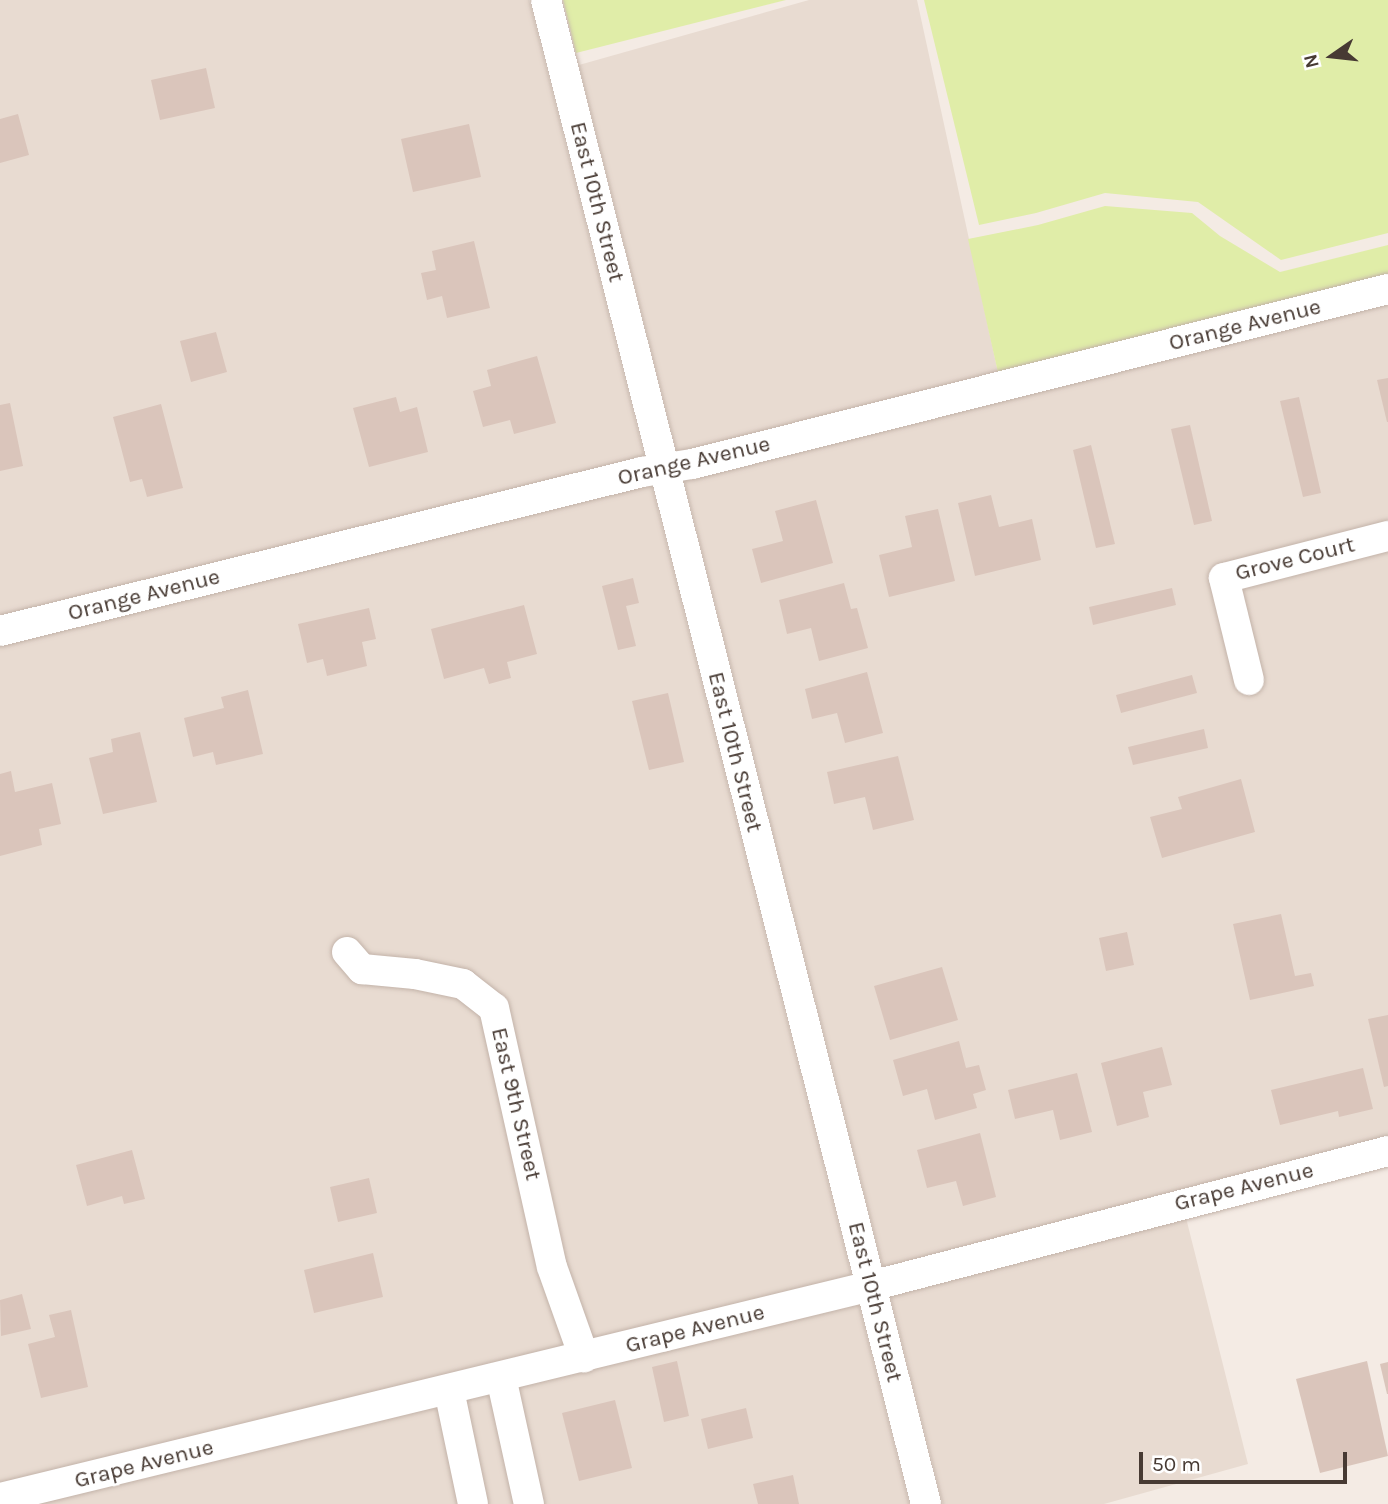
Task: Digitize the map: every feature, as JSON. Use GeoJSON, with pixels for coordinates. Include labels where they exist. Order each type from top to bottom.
{"type":"FeatureCollection","features":[{"type":"Feature","properties":{"kind":"street","name":"East 10th Street"},"geometry":{"type":"LineString","coordinates":[[546,0],[926,1504]]}},
{"type":"Feature","properties":{"kind":"street","name":"Orange Avenue"},"geometry":{"type":"LineString","coordinates":[[0,631],[663,468],[692,464],[1388,289]]}},
{"type":"Feature","properties":{"kind":"street","name":"Grove Court"},"geometry":{"type":"LineString","coordinates":[[1249,680],[1224,578],[1388,536]]}},
{"type":"Feature","properties":{"kind":"street","name":"East 9th Street"},"geometry":{"type":"LineString","coordinates":[[347,953],[362,969],[415,974],[463,984],[494,1007],[552,1267],[584,1357]]}},
{"type":"Feature","properties":{"kind":"street","name":"Grape Avenue"},"geometry":{"type":"LineString","coordinates":[[0,1498],[871,1286],[1388,1151]]}},
{"type":"Feature","properties":{"kind":"street"},"geometry":{"type":"LineString","coordinates":[[501,1377],[529,1504]]}},
{"type":"Feature","properties":{"kind":"street"},"geometry":{"type":"LineString","coordinates":[[449,1390],[473,1504]]}},
{"type":"Feature","properties":{"kind":"shaded area"},"geometry":{"type":"Polygon","coordinates":[[[0,0],[529,0],[909,1504],[0,1504],[0,0]]]}},
{"type":"Feature","properties":{"kind":"shaded area"},"geometry":{"type":"Polygon","coordinates":[[[809,0],[917,0],[999,377],[1388,280],[1388,1149],[1182,1202],[1248,1464],[1104,1504],[943,1504],[579,65],[809,0]]]}},
{"type":"Feature","properties":{"kind":"green space"},"geometry":{"type":"Polygon","coordinates":[[[563,0],[786,0],[576,53],[563,0]]]}},
{"type":"Feature","properties":{"kind":"green space"},"geometry":{"type":"Polygon","coordinates":[[[924,0],[1388,0],[1388,233],[1281,260],[1198,202],[1105,193],[1036,213],[979,225],[924,0]]]}},
{"type":"Feature","properties":{"kind":"green space"},"geometry":{"type":"Polygon","coordinates":[[[1105,206],[1192,213],[1220,236],[1280,272],[1388,245],[1388,280],[999,377],[968,239],[1038,225],[1105,206]]]}},
{"type":"Feature","properties":{"kind":"building"},"geometry":{"type":"Polygon","coordinates":[[[206,68],[215,108],[160,120],[151,80],[206,68]]]}},
{"type":"Feature","properties":{"kind":"building"},"geometry":{"type":"Polygon","coordinates":[[[18,114],[29,155],[0,163],[0,119],[18,114]]]}},
{"type":"Feature","properties":{"kind":"building"},"geometry":{"type":"Polygon","coordinates":[[[469,124],[481,177],[413,192],[401,139],[469,124]]]}},
{"type":"Feature","properties":{"kind":"building"},"geometry":{"type":"Polygon","coordinates":[[[474,241],[490,308],[447,318],[442,296],[427,300],[421,273],[436,270],[432,251],[474,241]]]}},
{"type":"Feature","properties":{"kind":"building"},"geometry":{"type":"Polygon","coordinates":[[[216,332],[227,372],[191,382],[180,341],[216,332]]]}},
{"type":"Feature","properties":{"kind":"building"},"geometry":{"type":"Polygon","coordinates":[[[537,356],[556,423],[514,434],[510,420],[483,427],[473,391],[491,386],[487,370],[537,356]]]}},
{"type":"Feature","properties":{"kind":"building"},"geometry":{"type":"Polygon","coordinates":[[[1388,378],[1388,422],[1387,422],[1377,380],[1388,378]]]}},
{"type":"Feature","properties":{"kind":"building"},"geometry":{"type":"Polygon","coordinates":[[[396,397],[400,412],[417,407],[428,452],[369,467],[353,408],[396,397]]]}},
{"type":"Feature","properties":{"kind":"building"},"geometry":{"type":"Polygon","coordinates":[[[1299,397],[1321,493],[1303,497],[1280,401],[1299,397]]]}},
{"type":"Feature","properties":{"kind":"building"},"geometry":{"type":"Polygon","coordinates":[[[10,403],[23,466],[0,471],[0,405],[10,403]]]}},
{"type":"Feature","properties":{"kind":"building"},"geometry":{"type":"Polygon","coordinates":[[[161,404],[183,488],[147,497],[142,479],[130,482],[113,417],[161,404]]]}},
{"type":"Feature","properties":{"kind":"building"},"geometry":{"type":"Polygon","coordinates":[[[1190,425],[1212,521],[1194,525],[1171,429],[1190,425]]]}},
{"type":"Feature","properties":{"kind":"building"},"geometry":{"type":"Polygon","coordinates":[[[1091,445],[1115,544],[1096,548],[1073,450],[1091,445]]]}},
{"type":"Feature","properties":{"kind":"building"},"geometry":{"type":"Polygon","coordinates":[[[991,495],[999,527],[1032,519],[1041,560],[975,576],[958,503],[991,495]]]}},
{"type":"Feature","properties":{"kind":"building"},"geometry":{"type":"Polygon","coordinates":[[[816,500],[833,563],[761,583],[752,549],[783,541],[775,511],[816,500]]]}},
{"type":"Feature","properties":{"kind":"building"},"geometry":{"type":"Polygon","coordinates":[[[938,509],[955,581],[889,597],[879,555],[912,547],[905,516],[938,509]]]}},
{"type":"Feature","properties":{"kind":"building"},"geometry":{"type":"Polygon","coordinates":[[[633,578],[639,603],[626,606],[636,646],[618,650],[602,586],[633,578]]]}},
{"type":"Feature","properties":{"kind":"building"},"geometry":{"type":"Polygon","coordinates":[[[844,583],[851,609],[857,608],[868,648],[819,661],[811,628],[787,634],[779,600],[844,583]]]}},
{"type":"Feature","properties":{"kind":"building"},"geometry":{"type":"Polygon","coordinates":[[[1172,588],[1176,605],[1093,625],[1089,607],[1172,588]]]}},
{"type":"Feature","properties":{"kind":"building"},"geometry":{"type":"Polygon","coordinates":[[[524,605],[537,654],[507,662],[511,678],[489,684],[484,668],[444,679],[431,629],[524,605]]]}},
{"type":"Feature","properties":{"kind":"building"},"geometry":{"type":"Polygon","coordinates":[[[369,608],[376,639],[362,642],[367,666],[327,676],[323,659],[307,663],[298,624],[369,608]]]}},
{"type":"Feature","properties":{"kind":"building"},"geometry":{"type":"Polygon","coordinates":[[[867,672],[883,733],[845,743],[837,713],[812,719],[805,689],[867,672]]]}},
{"type":"Feature","properties":{"kind":"building"},"geometry":{"type":"Polygon","coordinates":[[[1192,675],[1197,693],[1121,713],[1116,695],[1192,675]]]}},
{"type":"Feature","properties":{"kind":"building"},"geometry":{"type":"Polygon","coordinates":[[[248,690],[263,754],[216,765],[213,752],[193,757],[184,718],[224,708],[221,697],[248,690]]]}},
{"type":"Feature","properties":{"kind":"building"},"geometry":{"type":"Polygon","coordinates":[[[668,693],[684,762],[649,770],[632,701],[668,693]]]}},
{"type":"Feature","properties":{"kind":"building"},"geometry":{"type":"Polygon","coordinates":[[[1204,729],[1208,748],[1133,765],[1128,747],[1204,729]]]}},
{"type":"Feature","properties":{"kind":"building"},"geometry":{"type":"Polygon","coordinates":[[[140,732],[157,802],[103,814],[89,758],[113,752],[111,739],[140,732]]]}},
{"type":"Feature","properties":{"kind":"building"},"geometry":{"type":"Polygon","coordinates":[[[898,756],[914,820],[873,830],[865,797],[834,804],[827,772],[898,756]]]}},
{"type":"Feature","properties":{"kind":"building"},"geometry":{"type":"Polygon","coordinates":[[[11,771],[15,792],[52,783],[61,824],[39,829],[42,845],[0,856],[0,774],[11,771]]]}},
{"type":"Feature","properties":{"kind":"building"},"geometry":{"type":"Polygon","coordinates":[[[1241,779],[1255,832],[1162,858],[1150,817],[1182,809],[1178,797],[1241,779]]]}},
{"type":"Feature","properties":{"kind":"building"},"geometry":{"type":"Polygon","coordinates":[[[1281,914],[1295,976],[1311,973],[1314,986],[1250,1000],[1233,924],[1281,914]]]}},
{"type":"Feature","properties":{"kind":"building"},"geometry":{"type":"Polygon","coordinates":[[[1127,932],[1134,965],[1106,971],[1099,938],[1127,932]]]}},
{"type":"Feature","properties":{"kind":"building"},"geometry":{"type":"Polygon","coordinates":[[[942,967],[958,1020],[890,1040],[874,986],[942,967]]]}},
{"type":"Feature","properties":{"kind":"building"},"geometry":{"type":"Polygon","coordinates":[[[1388,1015],[1388,1086],[1384,1087],[1368,1019],[1388,1015]]]}},
{"type":"Feature","properties":{"kind":"building"},"geometry":{"type":"Polygon","coordinates":[[[959,1041],[966,1068],[979,1065],[986,1090],[973,1094],[977,1108],[935,1120],[927,1089],[903,1096],[893,1060],[959,1041]]]}},
{"type":"Feature","properties":{"kind":"building"},"geometry":{"type":"Polygon","coordinates":[[[1162,1047],[1172,1085],[1143,1092],[1149,1117],[1117,1126],[1101,1063],[1162,1047]]]}},
{"type":"Feature","properties":{"kind":"building"},"geometry":{"type":"Polygon","coordinates":[[[1363,1068],[1373,1109],[1339,1117],[1338,1111],[1280,1125],[1271,1090],[1363,1068]]]}},
{"type":"Feature","properties":{"kind":"building"},"geometry":{"type":"Polygon","coordinates":[[[1077,1073],[1092,1132],[1060,1140],[1053,1110],[1015,1119],[1008,1090],[1077,1073]]]}},
{"type":"Feature","properties":{"kind":"building"},"geometry":{"type":"Polygon","coordinates":[[[980,1133],[996,1197],[963,1206],[956,1181],[927,1188],[917,1150],[980,1133]]]}},
{"type":"Feature","properties":{"kind":"building"},"geometry":{"type":"Polygon","coordinates":[[[132,1150],[145,1199],[124,1204],[122,1196],[87,1206],[76,1165],[132,1150]]]}},
{"type":"Feature","properties":{"kind":"building"},"geometry":{"type":"Polygon","coordinates":[[[369,1178],[377,1213],[338,1222],[330,1187],[369,1178]]]}},
{"type":"Feature","properties":{"kind":"building"},"geometry":{"type":"Polygon","coordinates":[[[373,1253],[383,1297],[314,1313],[304,1270],[373,1253]]]}},
{"type":"Feature","properties":{"kind":"building"},"geometry":{"type":"Polygon","coordinates":[[[22,1294],[31,1329],[1,1336],[0,1300],[22,1294]]]}},
{"type":"Feature","properties":{"kind":"building"},"geometry":{"type":"Polygon","coordinates":[[[71,1310],[88,1387],[41,1398],[28,1344],[55,1337],[49,1315],[71,1310]]]}},
{"type":"Feature","properties":{"kind":"building"},"geometry":{"type":"Polygon","coordinates":[[[677,1361],[689,1416],[664,1422],[652,1367],[677,1361]]]}},
{"type":"Feature","properties":{"kind":"building"},"geometry":{"type":"Polygon","coordinates":[[[1367,1361],[1388,1456],[1320,1473],[1296,1379],[1367,1361]]]}},
{"type":"Feature","properties":{"kind":"building"},"geometry":{"type":"Polygon","coordinates":[[[1388,1362],[1388,1394],[1387,1394],[1380,1364],[1388,1362]]]}},
{"type":"Feature","properties":{"kind":"building"},"geometry":{"type":"Polygon","coordinates":[[[615,1400],[632,1468],[579,1481],[562,1413],[615,1400]]]}},
{"type":"Feature","properties":{"kind":"building"},"geometry":{"type":"Polygon","coordinates":[[[746,1408],[753,1438],[708,1449],[701,1419],[746,1408]]]}},
{"type":"Feature","properties":{"kind":"building"},"geometry":{"type":"Polygon","coordinates":[[[793,1475],[799,1504],[758,1504],[753,1484],[793,1475]]]}}]}
